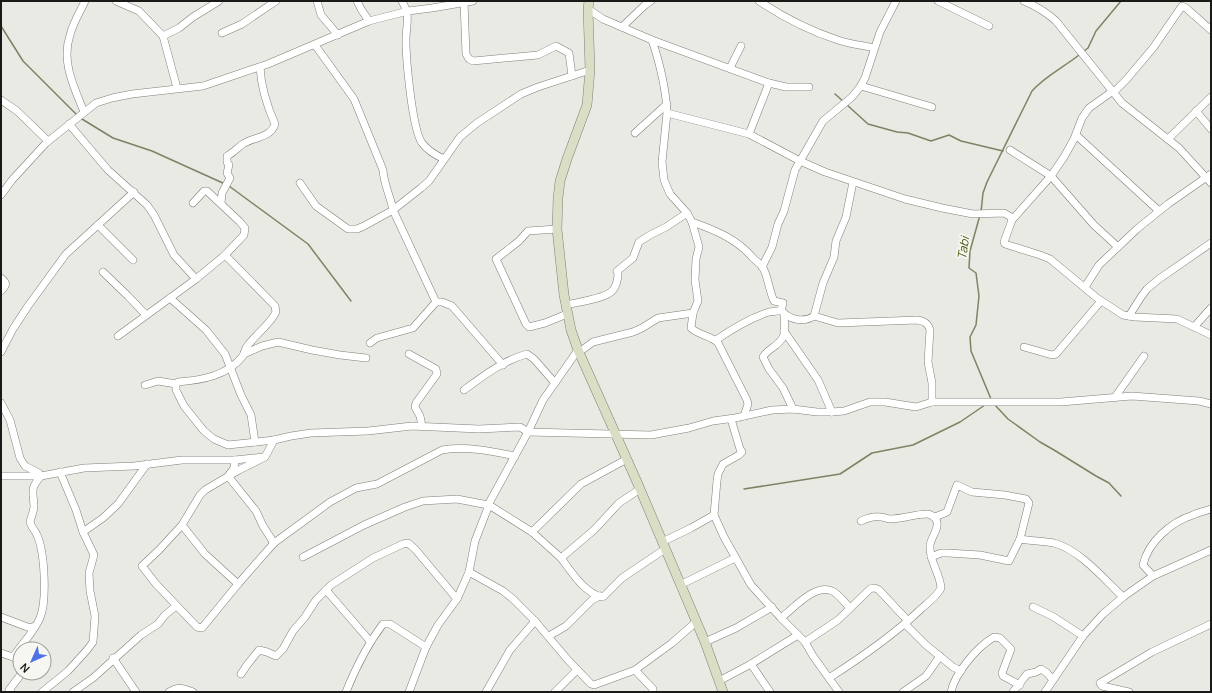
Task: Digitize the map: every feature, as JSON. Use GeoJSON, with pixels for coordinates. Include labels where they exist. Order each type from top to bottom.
{"type":"FeatureCollection","features":[{"type":"Feature","properties":{"kind":"street"},"geometry":{"type":"LineString","coordinates":[[84,112],[70,77],[67,54],[70,35],[85,1]]}},
{"type":"Feature","properties":{"kind":"street"},"geometry":{"type":"LineString","coordinates":[[116,1],[139,11],[163,36],[177,88]]}},
{"type":"Feature","properties":{"kind":"street"},"geometry":{"type":"LineString","coordinates":[[163,36],[179,28],[219,1]]}},
{"type":"Feature","properties":{"kind":"street"},"geometry":{"type":"LineString","coordinates":[[222,33],[242,24],[276,1]]}},
{"type":"Feature","properties":{"kind":"street"},"geometry":{"type":"LineString","coordinates":[[317,1],[321,15],[338,35]]}},
{"type":"Feature","properties":{"kind":"street"},"geometry":{"type":"LineString","coordinates":[[357,1],[369,21]]}},
{"type":"Feature","properties":{"kind":"street"},"geometry":{"type":"LineString","coordinates":[[402,1],[408,11],[406,65],[417,131],[421,142],[426,148],[433,154],[444,159]]}},
{"type":"Feature","properties":{"kind":"street"},"geometry":{"type":"LineString","coordinates":[[1,195],[3,187],[48,141],[96,103],[132,94],[203,86],[260,67],[369,21],[431,5],[473,1]]}},
{"type":"Feature","properties":{"kind":"street"},"geometry":{"type":"LineString","coordinates":[[622,27],[651,1]]}},
{"type":"Feature","properties":{"kind":"street"},"geometry":{"type":"LineString","coordinates":[[759,1],[793,21],[838,40],[874,48]]}},
{"type":"Feature","properties":{"kind":"street"},"geometry":{"type":"LineString","coordinates":[[762,267],[772,247],[795,170],[823,121],[852,97],[861,86],[880,32],[896,1]]}},
{"type":"Feature","properties":{"kind":"street"},"geometry":{"type":"LineString","coordinates":[[938,1],[989,26]]}},
{"type":"Feature","properties":{"kind":"street"},"geometry":{"type":"LineString","coordinates":[[1026,1],[1043,10],[1056,21],[1128,109],[1168,139],[1209,178],[1159,211],[1118,247],[1099,265],[1085,287]]}},
{"type":"Feature","properties":{"kind":"street"},"geometry":{"type":"LineString","coordinates":[[464,2],[466,54],[469,59],[473,61],[538,55],[556,46],[569,53],[572,76]]}},
{"type":"Feature","properties":{"kind":"street"},"geometry":{"type":"LineString","coordinates":[[1211,29],[1180,4],[1153,48],[1126,80],[1089,108],[1082,118],[1068,151],[1051,176],[1012,220],[1004,242],[1005,244],[1050,259],[1116,312],[1129,316],[1177,319],[1211,335]]}},
{"type":"Feature","properties":{"kind":"street"},"geometry":{"type":"LineString","coordinates":[[588,5],[603,20],[652,40],[769,83],[786,87],[809,87]]}},
{"type":"Feature","properties":{"kind":"street"},"geometry":{"type":"LineString","coordinates":[[588,5],[590,70],[587,104],[560,181],[558,198],[557,229],[564,295],[578,350],[627,459],[705,642],[723,692]]}},
{"type":"Feature","properties":{"kind":"street"},"geometry":{"type":"LineString","coordinates":[[652,40],[661,68],[666,92],[667,113],[662,162],[664,180],[670,194],[687,213],[692,222],[699,247],[696,259],[695,280],[698,301],[693,313],[691,328],[700,335],[714,338],[716,340],[747,400],[748,404],[744,416]]}},
{"type":"Feature","properties":{"kind":"street"},"geometry":{"type":"LineString","coordinates":[[315,45],[354,99],[383,170],[384,180],[391,197],[393,210],[436,302]]}},
{"type":"Feature","properties":{"kind":"street"},"geometry":{"type":"LineString","coordinates":[[730,68],[741,46]]}},
{"type":"Feature","properties":{"kind":"street"},"geometry":{"type":"LineString","coordinates":[[221,203],[222,193],[230,178],[227,173],[229,165],[227,162],[227,156],[244,142],[251,141],[270,132],[275,124],[268,108],[260,67]]}},
{"type":"Feature","properties":{"kind":"street"},"geometry":{"type":"LineString","coordinates":[[300,183],[316,206],[348,229],[357,229],[393,210],[421,188],[429,181],[460,137],[500,106],[521,94],[590,70]]}},
{"type":"Feature","properties":{"kind":"street"},"geometry":{"type":"LineString","coordinates":[[749,134],[769,83]]}},
{"type":"Feature","properties":{"kind":"street"},"geometry":{"type":"LineString","coordinates":[[861,86],[932,107]]}},
{"type":"Feature","properties":{"kind":"street"},"geometry":{"type":"LineString","coordinates":[[1168,139],[1211,97]]}},
{"type":"Feature","properties":{"kind":"street"},"geometry":{"type":"LineString","coordinates":[[1,100],[17,111],[48,141]]}},
{"type":"Feature","properties":{"kind":"street"},"geometry":{"type":"LineString","coordinates":[[635,133],[667,104]]}},
{"type":"Feature","properties":{"kind":"street"},"geometry":{"type":"LineString","coordinates":[[1196,112],[1211,129]]}},
{"type":"Feature","properties":{"kind":"street"},"geometry":{"type":"LineString","coordinates":[[667,113],[749,134],[800,161],[825,172],[905,199],[974,214],[1004,213],[1011,217],[1012,220]]}},
{"type":"Feature","properties":{"kind":"street"},"geometry":{"type":"LineString","coordinates":[[69,124],[108,170],[134,192],[146,205],[154,215],[174,255],[196,279]]}},
{"type":"Feature","properties":{"kind":"street"},"geometry":{"type":"LineString","coordinates":[[1076,135],[1159,211]]}},
{"type":"Feature","properties":{"kind":"street"},"geometry":{"type":"LineString","coordinates":[[1010,150],[1051,176],[1094,225],[1118,247]]}},
{"type":"Feature","properties":{"kind":"street"},"geometry":{"type":"LineString","coordinates":[[716,340],[730,330],[770,312],[783,312],[791,318],[802,319],[810,319],[814,316],[823,283],[834,257],[836,240],[846,217],[853,182]]}},
{"type":"Feature","properties":{"kind":"street"},"geometry":{"type":"LineString","coordinates":[[118,336],[226,255],[240,240],[245,232],[245,228],[239,221],[212,194],[204,191],[193,203]]}},
{"type":"Feature","properties":{"kind":"street"},"geometry":{"type":"LineString","coordinates":[[1,352],[13,329],[43,284],[66,254],[134,192]]}},
{"type":"Feature","properties":{"kind":"street"},"geometry":{"type":"LineString","coordinates":[[212,194],[222,193]]}},
{"type":"Feature","properties":{"kind":"street"},"geometry":{"type":"LineString","coordinates":[[557,229],[528,231],[519,241],[496,259],[526,324],[529,327],[545,322],[567,309],[609,294],[615,288],[618,279],[617,271],[633,258],[639,242],[687,213]]}},
{"type":"Feature","properties":{"kind":"street"},"geometry":{"type":"LineString","coordinates":[[692,222],[726,235],[750,254],[762,267],[769,285],[770,294],[774,301],[783,303],[784,332],[781,340],[766,353],[763,358],[783,388],[793,409]]}},
{"type":"Feature","properties":{"kind":"street"},"geometry":{"type":"LineString","coordinates":[[98,225],[133,260]]}},
{"type":"Feature","properties":{"kind":"street"},"geometry":{"type":"LineString","coordinates":[[1129,316],[1147,289],[1211,243]]}},
{"type":"Feature","properties":{"kind":"street"},"geometry":{"type":"LineString","coordinates":[[145,385],[158,381],[176,384],[178,382],[210,378],[236,363],[244,354],[247,346],[266,326],[273,316],[276,309],[266,296],[226,255]]}},
{"type":"Feature","properties":{"kind":"street"},"geometry":{"type":"LineString","coordinates":[[103,272],[146,315]]}},
{"type":"Feature","properties":{"kind":"street"},"geometry":{"type":"LineString","coordinates":[[1,278],[6,284],[1,291]]}},
{"type":"Feature","properties":{"kind":"street"},"geometry":{"type":"LineString","coordinates":[[170,298],[206,330],[225,354],[241,395],[251,415],[255,442]]}},
{"type":"Feature","properties":{"kind":"street"},"geometry":{"type":"LineString","coordinates":[[1024,347],[1052,355],[1056,354],[1101,301]]}},
{"type":"Feature","properties":{"kind":"street"},"geometry":{"type":"LineString","coordinates":[[370,343],[377,338],[413,328],[436,302],[442,302],[452,306],[503,365]]}},
{"type":"Feature","properties":{"kind":"street"},"geometry":{"type":"LineString","coordinates":[[1194,327],[1211,308]]}},
{"type":"Feature","properties":{"kind":"street"},"geometry":{"type":"LineString","coordinates":[[409,692],[426,647],[438,625],[457,599],[469,572],[475,541],[489,505],[528,432],[543,400],[578,350],[582,350],[593,342],[633,332],[658,318],[693,313]]}},
{"type":"Feature","properties":{"kind":"street"},"geometry":{"type":"LineString","coordinates":[[814,316],[838,323],[917,320],[925,322],[929,326],[930,330],[928,362],[932,383],[932,402]]}},
{"type":"Feature","properties":{"kind":"street"},"geometry":{"type":"LineString","coordinates":[[784,332],[818,380],[832,412]]}},
{"type":"Feature","properties":{"kind":"street"},"geometry":{"type":"LineString","coordinates":[[244,354],[262,346],[278,342],[312,350],[366,358]]}},
{"type":"Feature","properties":{"kind":"street"},"geometry":{"type":"LineString","coordinates":[[409,354],[436,369],[436,374],[416,403],[415,407],[420,416],[422,426]]}},
{"type":"Feature","properties":{"kind":"street"},"geometry":{"type":"LineString","coordinates":[[464,390],[487,374],[518,356],[527,354],[534,359],[555,382]]}},
{"type":"Feature","properties":{"kind":"street"},"geometry":{"type":"LineString","coordinates":[[1115,398],[1144,356]]}},
{"type":"Feature","properties":{"kind":"street"},"geometry":{"type":"LineString","coordinates":[[176,384],[176,390],[184,406],[204,431],[214,439],[228,445],[274,440],[311,433],[368,431],[412,426],[479,429],[520,427],[528,432],[651,436],[713,421],[772,410],[793,409],[832,412],[844,411],[870,402],[885,402],[916,408],[932,402],[1061,402],[1132,396],[1189,400],[1211,404]]}},
{"type":"Feature","properties":{"kind":"street"},"geometry":{"type":"LineString","coordinates":[[1,403],[10,420],[20,458],[25,466],[39,473],[41,476]]}},
{"type":"Feature","properties":{"kind":"street"},"geometry":{"type":"LineString","coordinates":[[731,418],[742,452],[723,464],[717,481],[714,516],[724,537],[751,584],[781,618],[805,642],[813,656],[839,692]]}},
{"type":"Feature","properties":{"kind":"street"},"geometry":{"type":"LineString","coordinates":[[274,440],[265,457],[228,476],[200,495],[182,525],[142,566],[156,584],[197,627],[202,628],[273,544],[337,498],[356,488],[377,484],[442,450],[452,448],[484,449],[515,456]]}},
{"type":"Feature","properties":{"kind":"street"},"geometry":{"type":"LineString","coordinates":[[1,476],[41,476],[84,468],[134,466],[182,460],[235,460],[265,457]]}},
{"type":"Feature","properties":{"kind":"street"},"geometry":{"type":"LineString","coordinates":[[532,532],[581,484],[627,459]]}},
{"type":"Feature","properties":{"kind":"street"},"geometry":{"type":"LineString","coordinates":[[228,476],[234,468],[235,460]]}},
{"type":"Feature","properties":{"kind":"street"},"geometry":{"type":"LineString","coordinates":[[83,532],[103,518],[118,504],[147,464]]}},
{"type":"Feature","properties":{"kind":"street"},"geometry":{"type":"LineString","coordinates":[[42,692],[68,671],[93,642],[95,616],[91,597],[89,573],[94,555],[83,532],[76,510],[60,472]]}},
{"type":"Feature","properties":{"kind":"street"},"geometry":{"type":"LineString","coordinates":[[24,641],[40,619],[43,608],[44,583],[42,552],[38,536],[30,522],[34,507],[32,491],[36,482],[41,476]]}},
{"type":"Feature","properties":{"kind":"street"},"geometry":{"type":"LineString","coordinates":[[228,476],[256,511],[262,526],[272,540],[273,544]]}},
{"type":"Feature","properties":{"kind":"street"},"geometry":{"type":"LineString","coordinates":[[931,557],[941,553],[948,553],[980,555],[1010,561],[1020,539],[1029,503],[1026,499],[972,492],[957,485],[947,512],[935,517]]}},
{"type":"Feature","properties":{"kind":"street"},"geometry":{"type":"LineString","coordinates":[[561,558],[594,530],[619,503],[640,489]]}},
{"type":"Feature","properties":{"kind":"street"},"geometry":{"type":"LineString","coordinates":[[303,557],[364,525],[405,507],[423,501],[457,499],[489,505],[532,532],[561,558],[587,589],[600,596]]}},
{"type":"Feature","properties":{"kind":"street"},"geometry":{"type":"LineString","coordinates":[[1153,576],[1143,565],[1144,559],[1156,540],[1181,520],[1211,509]]}},
{"type":"Feature","properties":{"kind":"street"},"geometry":{"type":"LineString","coordinates":[[829,678],[862,657],[906,623],[937,594],[941,588],[941,582],[931,557],[930,544],[937,526],[935,517],[929,514],[889,519],[881,517],[866,518],[861,521]]}},
{"type":"Feature","properties":{"kind":"street"},"geometry":{"type":"LineString","coordinates":[[549,636],[566,626],[592,600],[600,596],[604,596],[622,578],[663,546],[691,528],[714,516]]}},
{"type":"Feature","properties":{"kind":"street"},"geometry":{"type":"LineString","coordinates":[[182,525],[205,554],[238,584]]}},
{"type":"Feature","properties":{"kind":"street"},"geometry":{"type":"LineString","coordinates":[[1020,539],[1054,543],[1067,548],[1077,555],[1123,597]]}},
{"type":"Feature","properties":{"kind":"street"},"geometry":{"type":"LineString","coordinates":[[241,674],[259,650],[276,656],[316,600],[331,585],[373,558],[403,544],[408,543],[415,549],[457,599]]}},
{"type":"Feature","properties":{"kind":"street"},"geometry":{"type":"LineString","coordinates":[[1045,692],[1083,636],[1103,614],[1123,597],[1153,576],[1211,550]]}},
{"type":"Feature","properties":{"kind":"street"},"geometry":{"type":"LineString","coordinates":[[680,585],[736,558]]}},
{"type":"Feature","properties":{"kind":"street"},"geometry":{"type":"LineString","coordinates":[[469,572],[503,591],[513,599],[549,636],[577,670],[591,684],[594,685],[635,670],[672,643],[696,622]]}},
{"type":"Feature","properties":{"kind":"street"},"geometry":{"type":"LineString","coordinates":[[805,642],[829,627],[870,589],[875,587],[897,608],[906,623],[926,645],[953,667],[961,671]]}},
{"type":"Feature","properties":{"kind":"street"},"geometry":{"type":"LineString","coordinates":[[326,590],[370,641]]}},
{"type":"Feature","properties":{"kind":"street"},"geometry":{"type":"LineString","coordinates":[[781,618],[818,590],[829,590],[834,592],[850,608]]}},
{"type":"Feature","properties":{"kind":"street"},"geometry":{"type":"LineString","coordinates":[[73,692],[110,663],[113,658],[141,635],[158,624],[165,615],[176,606]]}},
{"type":"Feature","properties":{"kind":"street"},"geometry":{"type":"LineString","coordinates":[[1033,607],[1052,616],[1083,636]]}},
{"type":"Feature","properties":{"kind":"street"},"geometry":{"type":"LineString","coordinates":[[705,642],[736,628],[772,608]]}},
{"type":"Feature","properties":{"kind":"street"},"geometry":{"type":"LineString","coordinates":[[1,616],[30,628],[35,626]]}},
{"type":"Feature","properties":{"kind":"street"},"geometry":{"type":"LineString","coordinates":[[486,692],[510,650],[535,621]]}},
{"type":"Feature","properties":{"kind":"street"},"geometry":{"type":"LineString","coordinates":[[346,692],[355,669],[370,641],[383,624],[390,624],[426,647]]}},
{"type":"Feature","properties":{"kind":"street"},"geometry":{"type":"LineString","coordinates":[[1128,692],[1102,686],[1100,683],[1152,652],[1211,624]]}},
{"type":"Feature","properties":{"kind":"street"},"geometry":{"type":"LineString","coordinates":[[719,681],[751,664],[798,635]]}},
{"type":"Feature","properties":{"kind":"street"},"geometry":{"type":"LineString","coordinates":[[951,692],[952,686],[973,654],[988,640],[994,637],[1004,641],[1011,649],[1002,673],[1003,676],[1020,684]]}},
{"type":"Feature","properties":{"kind":"street"},"geometry":{"type":"LineString","coordinates":[[1,653],[12,657]]}},
{"type":"Feature","properties":{"kind":"street"},"geometry":{"type":"LineString","coordinates":[[903,692],[926,676],[940,656]]}},
{"type":"Feature","properties":{"kind":"street"},"geometry":{"type":"LineString","coordinates":[[113,658],[136,692]]}},
{"type":"Feature","properties":{"kind":"street"},"geometry":{"type":"LineString","coordinates":[[751,664],[770,692]]}},
{"type":"Feature","properties":{"kind":"street"},"geometry":{"type":"LineString","coordinates":[[1013,692],[1027,674],[1041,669],[1053,680]]}},
{"type":"Feature","properties":{"kind":"street"},"geometry":{"type":"LineString","coordinates":[[555,692],[577,670]]}},
{"type":"Feature","properties":{"kind":"street"},"geometry":{"type":"LineString","coordinates":[[635,670],[653,689],[653,692]]}},
{"type":"Feature","properties":{"kind":"street"},"geometry":{"type":"LineString","coordinates":[[11,692],[9,690],[16,681]]}},
{"type":"Feature","properties":{"kind":"street"},"geometry":{"type":"LineString","coordinates":[[169,692],[180,687],[193,692]]}},
{"type":"Feature","properties":{"kind":"waterway","name":"Tabi"},"geometry":{"type":"LineString","coordinates":[[1084,51],[1088,48],[1096,31],[1121,1]]}},
{"type":"Feature","properties":{"kind":"waterway"},"geometry":{"type":"LineString","coordinates":[[1,26],[23,61],[77,115]]}},
{"type":"Feature","properties":{"kind":"waterway","name":"Tabi"},"geometry":{"type":"LineString","coordinates":[[981,212],[983,193],[987,182],[1032,91],[1049,76],[1079,55]]}},
{"type":"Feature","properties":{"kind":"waterway"},"geometry":{"type":"LineString","coordinates":[[835,94],[844,102]]}},
{"type":"Feature","properties":{"kind":"waterway"},"geometry":{"type":"LineString","coordinates":[[846,104],[868,124],[897,132],[908,133],[931,141],[949,135],[961,141],[1003,151]]}},
{"type":"Feature","properties":{"kind":"waterway"},"geometry":{"type":"LineString","coordinates":[[82,119],[113,138],[152,151],[225,184]]}},
{"type":"Feature","properties":{"kind":"waterway"},"geometry":{"type":"LineString","coordinates":[[229,186],[308,244],[351,301]]}},
{"type":"Feature","properties":{"kind":"waterway","name":"Tabi"},"geometry":{"type":"LineString","coordinates":[[980,215],[970,251],[969,268],[976,273],[979,296],[976,325],[970,337],[971,351],[991,399]]}},
{"type":"Feature","properties":{"kind":"waterway","name":"Tabi"},"geometry":{"type":"LineString","coordinates":[[994,404],[1008,419],[1040,442],[1109,483],[1121,496]]}},
{"type":"Feature","properties":{"kind":"waterway"},"geometry":{"type":"LineString","coordinates":[[744,489],[840,474],[872,453],[913,445],[960,422],[985,405]]}}]}
